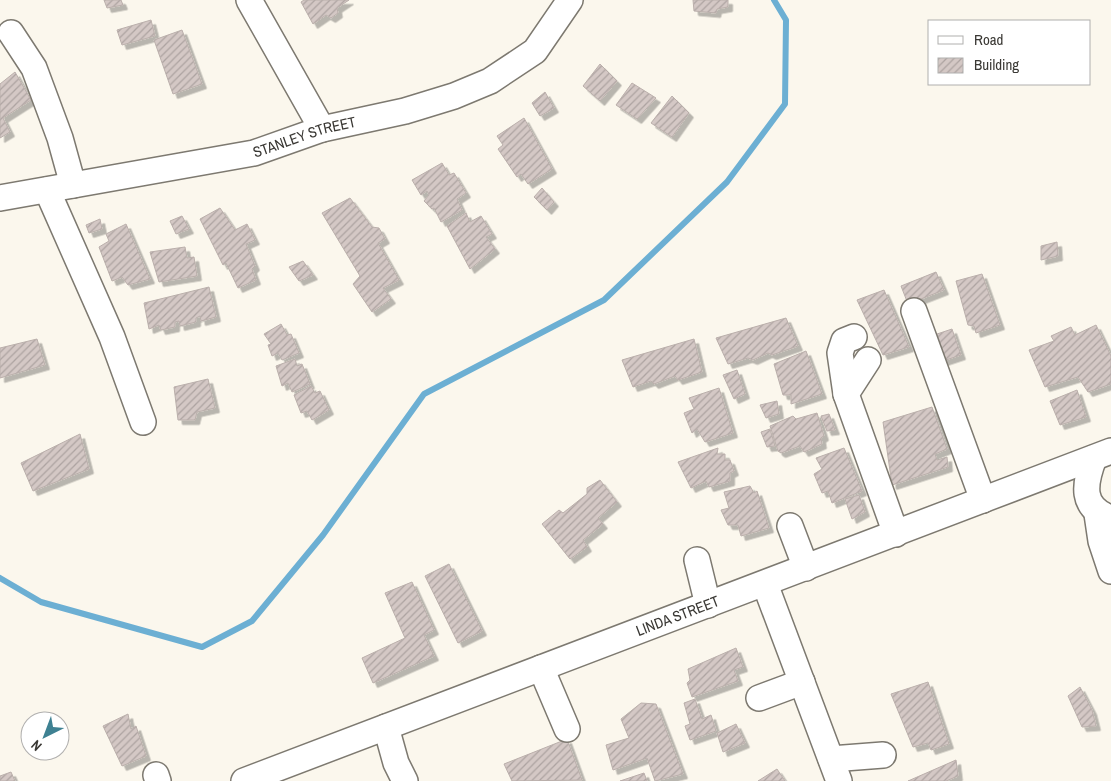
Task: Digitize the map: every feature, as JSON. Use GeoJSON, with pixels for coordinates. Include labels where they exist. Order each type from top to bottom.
{"type":"FeatureCollection","features":[{"type":"Feature","properties":{"kind":"street"},"geometry":{"type":"LineString","coordinates":[[249,0],[322,129]]}},
{"type":"Feature","properties":{"kind":"street","name":"STANLEY STREET"},"geometry":{"type":"LineString","coordinates":[[0,198],[254,153],[322,129],[405,110],[454,96],[490,81],[535,51],[570,0]]}},
{"type":"Feature","properties":{"kind":"street"},"geometry":{"type":"LineString","coordinates":[[10,33],[34,68],[60,138],[73,185]]}},
{"type":"Feature","properties":{"kind":"street"},"geometry":{"type":"LineString","coordinates":[[46,190],[112,337],[143,422]]}},
{"type":"Feature","properties":{"kind":"street"},"geometry":{"type":"LineString","coordinates":[[914,311],[983,500]]}},
{"type":"Feature","properties":{"kind":"street"},"geometry":{"type":"LineString","coordinates":[[854,337],[844,341],[840,353],[846,394],[896,534]]}},
{"type":"Feature","properties":{"kind":"street"},"geometry":{"type":"LineString","coordinates":[[846,394],[868,360]]}},
{"type":"Feature","properties":{"kind":"street"},"geometry":{"type":"LineString","coordinates":[[1102,455],[1087,477],[1088,499],[1104,516],[1102,541],[1111,571]]}},
{"type":"Feature","properties":{"kind":"street","name":"LINDA STREET"},"geometry":{"type":"LineString","coordinates":[[244,781],[1102,455]]}},
{"type":"Feature","properties":{"kind":"street"},"geometry":{"type":"LineString","coordinates":[[790,526],[806,568]]}},
{"type":"Feature","properties":{"kind":"street"},"geometry":{"type":"LineString","coordinates":[[697,560],[708,605]]}},
{"type":"Feature","properties":{"kind":"street"},"geometry":{"type":"LineString","coordinates":[[764,584],[835,770],[883,755]]}},
{"type":"Feature","properties":{"kind":"street"},"geometry":{"type":"LineString","coordinates":[[541,668],[567,729]]}},
{"type":"Feature","properties":{"kind":"street"},"geometry":{"type":"LineString","coordinates":[[759,698],[802,682]]}},
{"type":"Feature","properties":{"kind":"street"},"geometry":{"type":"LineString","coordinates":[[386,727],[396,763],[405,781]]}},
{"type":"Feature","properties":{"kind":"building"},"geometry":{"type":"Polygon","coordinates":[[[104,0],[121,0],[123,5],[107,8],[104,0]]]}},
{"type":"Feature","properties":{"kind":"building"},"geometry":{"type":"Polygon","coordinates":[[[304,0],[349,0],[337,8],[338,13],[331,18],[326,15],[313,24],[301,2],[304,0]]]}},
{"type":"Feature","properties":{"kind":"building"},"geometry":{"type":"Polygon","coordinates":[[[693,0],[728,0],[728,7],[717,9],[716,13],[694,11],[693,0]]]}},
{"type":"Feature","properties":{"kind":"building"},"geometry":{"type":"Polygon","coordinates":[[[151,20],[155,36],[122,45],[117,30],[151,20]]]}},
{"type":"Feature","properties":{"kind":"building"},"geometry":{"type":"Polygon","coordinates":[[[182,30],[202,84],[173,94],[154,40],[182,30]]]}},
{"type":"Feature","properties":{"kind":"building"},"geometry":{"type":"Polygon","coordinates":[[[600,64],[617,81],[600,101],[583,86],[600,64]]]}},
{"type":"Feature","properties":{"kind":"building"},"geometry":{"type":"Polygon","coordinates":[[[15,72],[31,100],[3,118],[10,132],[0,138],[0,84],[15,72]]]}},
{"type":"Feature","properties":{"kind":"building"},"geometry":{"type":"Polygon","coordinates":[[[632,83],[656,98],[637,119],[616,105],[632,83]]]}},
{"type":"Feature","properties":{"kind":"building"},"geometry":{"type":"Polygon","coordinates":[[[545,92],[554,108],[540,116],[532,103],[545,92]]]}},
{"type":"Feature","properties":{"kind":"building"},"geometry":{"type":"Polygon","coordinates":[[[672,96],[689,113],[672,137],[651,123],[672,96]]]}},
{"type":"Feature","properties":{"kind":"building"},"geometry":{"type":"Polygon","coordinates":[[[524,118],[552,169],[528,184],[521,174],[517,177],[498,149],[503,145],[497,136],[524,118]]]}},
{"type":"Feature","properties":{"kind":"building"},"geometry":{"type":"Polygon","coordinates":[[[442,163],[449,175],[454,173],[466,193],[457,199],[462,210],[441,222],[434,208],[432,209],[424,201],[429,195],[427,191],[421,195],[412,180],[442,163]]]}},
{"type":"Feature","properties":{"kind":"building"},"geometry":{"type":"Polygon","coordinates":[[[542,188],[554,202],[547,210],[534,197],[542,188]]]}},
{"type":"Feature","properties":{"kind":"building"},"geometry":{"type":"Polygon","coordinates":[[[350,198],[372,227],[379,228],[385,239],[378,243],[399,280],[383,288],[391,299],[372,312],[353,284],[360,276],[322,213],[350,198]]]}},
{"type":"Feature","properties":{"kind":"building"},"geometry":{"type":"Polygon","coordinates":[[[220,208],[235,230],[247,224],[255,240],[246,244],[255,266],[252,269],[256,280],[238,288],[226,263],[223,265],[200,219],[220,208]]]}},
{"type":"Feature","properties":{"kind":"building"},"geometry":{"type":"Polygon","coordinates":[[[466,213],[470,222],[481,216],[492,234],[486,237],[495,249],[470,269],[447,226],[466,213]]]}},
{"type":"Feature","properties":{"kind":"building"},"geometry":{"type":"Polygon","coordinates":[[[182,216],[189,229],[176,234],[170,221],[182,216]]]}},
{"type":"Feature","properties":{"kind":"building"},"geometry":{"type":"Polygon","coordinates":[[[100,219],[102,229],[89,233],[86,225],[100,219]]]}},
{"type":"Feature","properties":{"kind":"building"},"geometry":{"type":"Polygon","coordinates":[[[126,224],[150,279],[128,285],[122,277],[112,281],[99,247],[109,241],[106,234],[126,224]]]}},
{"type":"Feature","properties":{"kind":"building"},"geometry":{"type":"Polygon","coordinates":[[[1057,242],[1058,256],[1041,260],[1041,246],[1057,242]]]}},
{"type":"Feature","properties":{"kind":"building"},"geometry":{"type":"Polygon","coordinates":[[[185,247],[187,258],[194,257],[197,276],[159,282],[150,252],[185,247]]]}},
{"type":"Feature","properties":{"kind":"building"},"geometry":{"type":"Polygon","coordinates":[[[303,261],[313,275],[299,281],[289,267],[303,261]]]}},
{"type":"Feature","properties":{"kind":"building"},"geometry":{"type":"Polygon","coordinates":[[[936,272],[944,290],[908,304],[901,286],[936,272]]]}},
{"type":"Feature","properties":{"kind":"building"},"geometry":{"type":"Polygon","coordinates":[[[982,274],[1000,325],[976,333],[974,326],[968,325],[956,281],[982,274]]]}},
{"type":"Feature","properties":{"kind":"building"},"geometry":{"type":"Polygon","coordinates":[[[209,287],[216,317],[201,321],[200,316],[196,318],[196,322],[180,326],[179,321],[175,322],[175,327],[161,330],[159,325],[149,329],[144,303],[209,287]]]}},
{"type":"Feature","properties":{"kind":"building"},"geometry":{"type":"Polygon","coordinates":[[[884,290],[909,347],[883,355],[857,300],[884,290]]]}},
{"type":"Feature","properties":{"kind":"building"},"geometry":{"type":"Polygon","coordinates":[[[786,318],[798,346],[772,355],[768,353],[753,360],[748,358],[728,364],[716,338],[786,318]]]}},
{"type":"Feature","properties":{"kind":"building"},"geometry":{"type":"Polygon","coordinates":[[[281,324],[287,335],[291,334],[299,353],[282,360],[278,353],[272,356],[268,345],[271,344],[264,334],[281,324]]]}},
{"type":"Feature","properties":{"kind":"building"},"geometry":{"type":"Polygon","coordinates":[[[1096,325],[1111,356],[1111,384],[1088,392],[1078,377],[1045,387],[1029,350],[1054,341],[1051,336],[1071,327],[1075,335],[1096,325]]]}},
{"type":"Feature","properties":{"kind":"building"},"geometry":{"type":"Polygon","coordinates":[[[952,329],[961,355],[937,363],[928,337],[952,329]]]}},
{"type":"Feature","properties":{"kind":"building"},"geometry":{"type":"Polygon","coordinates":[[[37,339],[45,365],[0,378],[0,348],[37,339]]]}},
{"type":"Feature","properties":{"kind":"building"},"geometry":{"type":"Polygon","coordinates":[[[694,339],[702,372],[678,380],[675,376],[654,384],[651,381],[633,387],[622,360],[694,339]]]}},
{"type":"Feature","properties":{"kind":"building"},"geometry":{"type":"Polygon","coordinates":[[[806,351],[822,394],[791,404],[791,395],[783,395],[774,364],[806,351]]]}},
{"type":"Feature","properties":{"kind":"building"},"geometry":{"type":"Polygon","coordinates":[[[295,359],[297,366],[302,364],[310,384],[292,392],[288,383],[282,386],[276,366],[295,359]]]}},
{"type":"Feature","properties":{"kind":"building"},"geometry":{"type":"Polygon","coordinates":[[[737,370],[745,394],[734,399],[723,375],[737,370]]]}},
{"type":"Feature","properties":{"kind":"building"},"geometry":{"type":"Polygon","coordinates":[[[208,379],[215,408],[197,412],[195,420],[178,420],[174,387],[208,379]]]}},
{"type":"Feature","properties":{"kind":"building"},"geometry":{"type":"Polygon","coordinates":[[[311,386],[315,393],[320,391],[329,410],[312,420],[307,411],[301,413],[294,395],[311,386]]]}},
{"type":"Feature","properties":{"kind":"building"},"geometry":{"type":"Polygon","coordinates":[[[719,388],[733,433],[705,442],[697,429],[692,433],[684,413],[694,409],[689,398],[719,388]]]}},
{"type":"Feature","properties":{"kind":"building"},"geometry":{"type":"Polygon","coordinates":[[[1077,390],[1086,417],[1060,425],[1050,401],[1077,390]]]}},
{"type":"Feature","properties":{"kind":"building"},"geometry":{"type":"Polygon","coordinates":[[[777,401],[779,414],[766,418],[760,405],[777,401]]]}},
{"type":"Feature","properties":{"kind":"building"},"geometry":{"type":"Polygon","coordinates":[[[932,407],[947,449],[935,454],[937,460],[947,457],[948,467],[892,485],[883,422],[932,407]]]}},
{"type":"Feature","properties":{"kind":"building"},"geometry":{"type":"Polygon","coordinates":[[[817,413],[824,436],[821,438],[822,444],[804,452],[800,446],[781,453],[778,451],[770,426],[793,416],[796,419],[817,413]]]}},
{"type":"Feature","properties":{"kind":"building"},"geometry":{"type":"Polygon","coordinates":[[[829,414],[835,430],[827,431],[821,416],[829,414]]]}},
{"type":"Feature","properties":{"kind":"building"},"geometry":{"type":"Polygon","coordinates":[[[770,429],[775,446],[767,447],[761,432],[770,429]]]}},
{"type":"Feature","properties":{"kind":"building"},"geometry":{"type":"Polygon","coordinates":[[[80,434],[89,469],[33,491],[21,463],[80,434]]]}},
{"type":"Feature","properties":{"kind":"building"},"geometry":{"type":"Polygon","coordinates":[[[718,448],[717,454],[725,454],[725,460],[730,460],[734,471],[730,473],[730,481],[709,487],[706,481],[691,488],[678,462],[718,448]]]}},
{"type":"Feature","properties":{"kind":"building"},"geometry":{"type":"Polygon","coordinates":[[[844,448],[862,491],[832,503],[828,491],[822,493],[814,474],[822,469],[816,458],[844,448]]]}},
{"type":"Feature","properties":{"kind":"building"},"geometry":{"type":"Polygon","coordinates":[[[600,480],[617,502],[598,518],[603,524],[583,540],[587,547],[570,559],[542,524],[559,510],[563,513],[587,494],[587,488],[600,480]]]}},
{"type":"Feature","properties":{"kind":"building"},"geometry":{"type":"Polygon","coordinates":[[[750,486],[754,493],[757,491],[769,528],[741,536],[738,525],[728,525],[721,510],[729,508],[724,492],[750,486]]]}},
{"type":"Feature","properties":{"kind":"building"},"geometry":{"type":"Polygon","coordinates":[[[859,495],[865,512],[852,519],[845,499],[859,495]]]}},
{"type":"Feature","properties":{"kind":"building"},"geometry":{"type":"Polygon","coordinates":[[[449,564],[482,631],[458,643],[425,576],[449,564]]]}},
{"type":"Feature","properties":{"kind":"building"},"geometry":{"type":"Polygon","coordinates":[[[412,582],[434,630],[424,635],[434,656],[373,683],[362,658],[405,638],[385,593],[412,582]]]}},
{"type":"Feature","properties":{"kind":"building"},"geometry":{"type":"Polygon","coordinates":[[[736,648],[743,667],[734,670],[738,681],[692,697],[687,683],[690,680],[688,669],[736,648]]]}},
{"type":"Feature","properties":{"kind":"building"},"geometry":{"type":"Polygon","coordinates":[[[928,682],[949,744],[931,750],[928,743],[913,747],[891,694],[928,682]]]}},
{"type":"Feature","properties":{"kind":"building"},"geometry":{"type":"Polygon","coordinates":[[[1080,687],[1092,710],[1096,726],[1082,727],[1068,696],[1080,687]]]}},
{"type":"Feature","properties":{"kind":"building"},"geometry":{"type":"Polygon","coordinates":[[[695,699],[702,719],[711,715],[716,731],[690,740],[685,726],[690,724],[684,703],[695,699]]]}},
{"type":"Feature","properties":{"kind":"building"},"geometry":{"type":"Polygon","coordinates":[[[641,703],[656,704],[683,774],[655,781],[647,758],[613,770],[606,745],[629,738],[621,719],[641,703]]]}},
{"type":"Feature","properties":{"kind":"building"},"geometry":{"type":"Polygon","coordinates":[[[128,714],[131,729],[136,726],[146,756],[122,766],[103,726],[128,714]]]}},
{"type":"Feature","properties":{"kind":"building"},"geometry":{"type":"Polygon","coordinates":[[[736,724],[745,743],[723,752],[717,733],[736,724]]]}},
{"type":"Feature","properties":{"kind":"building"},"geometry":{"type":"Polygon","coordinates":[[[567,739],[582,780],[512,781],[504,764],[567,739]]]}},
{"type":"Feature","properties":{"kind":"building"},"geometry":{"type":"Polygon","coordinates":[[[956,760],[958,776],[946,781],[908,781],[956,760]]]}},
{"type":"Feature","properties":{"kind":"building"},"geometry":{"type":"Polygon","coordinates":[[[777,769],[785,781],[758,781],[777,769]]]}},
{"type":"Feature","properties":{"kind":"building"},"geometry":{"type":"Polygon","coordinates":[[[11,772],[15,781],[0,781],[0,776],[11,772]]]}},
{"type":"Feature","properties":{"kind":"building"},"geometry":{"type":"Polygon","coordinates":[[[644,773],[647,781],[620,781],[644,773]]]}},
{"type":"Feature","properties":{"kind":"waterway"},"geometry":{"type":"LineString","coordinates":[[0,578],[41,602],[202,647],[252,621],[323,535],[424,394],[604,300],[727,182],[785,104],[786,20],[774,0]]}}]}
